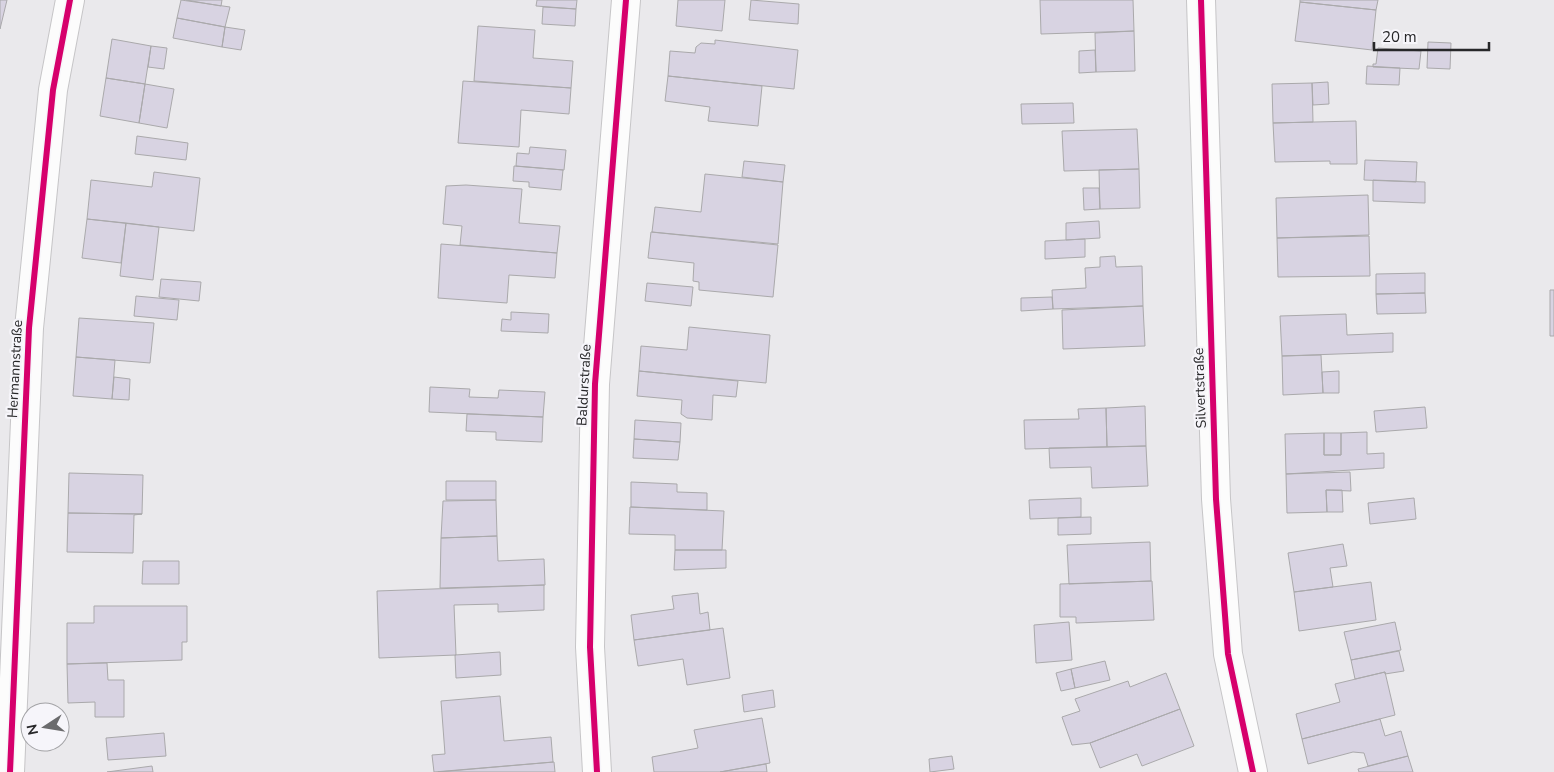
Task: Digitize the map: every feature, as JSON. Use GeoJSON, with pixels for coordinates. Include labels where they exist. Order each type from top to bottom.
{"type":"FeatureCollection","features":[{"type":"Feature","properties":{"kind":"street","name":"Hermannstraße"},"geometry":{"type":"LineString","coordinates":[[10,772],[29,328],[53,90],[70,0]]}},
{"type":"Feature","properties":{"kind":"street","name":"Baldurstraße"},"geometry":{"type":"LineString","coordinates":[[597,772],[590,647],[595,384],[626,0]]}},
{"type":"Feature","properties":{"kind":"street","name":"Silvertstraße"},"geometry":{"type":"LineString","coordinates":[[1201,0],[1216,498],[1228,654],[1253,772]]}},
{"type":"Feature","properties":{"kind":"building"},"geometry":{"type":"Polygon","coordinates":[[[0,0],[7,0],[0,29],[0,0]]]}},
{"type":"Feature","properties":{"kind":"building"},"geometry":{"type":"Polygon","coordinates":[[[181,0],[230,7],[225,27],[177,18],[181,0]]]}},
{"type":"Feature","properties":{"kind":"building"},"geometry":{"type":"Polygon","coordinates":[[[186,0],[222,0],[221,6],[186,0]]]}},
{"type":"Feature","properties":{"kind":"building"},"geometry":{"type":"Polygon","coordinates":[[[537,0],[577,0],[576,9],[536,6],[537,0]]]}},
{"type":"Feature","properties":{"kind":"building"},"geometry":{"type":"Polygon","coordinates":[[[678,0],[725,0],[722,31],[676,26],[678,0]]]}},
{"type":"Feature","properties":{"kind":"building"},"geometry":{"type":"Polygon","coordinates":[[[751,0],[799,4],[798,24],[749,20],[751,0]]]}},
{"type":"Feature","properties":{"kind":"building"},"geometry":{"type":"Polygon","coordinates":[[[1040,0],[1133,0],[1134,31],[1041,34],[1040,0]]]}},
{"type":"Feature","properties":{"kind":"building"},"geometry":{"type":"Polygon","coordinates":[[[1300,0],[1378,0],[1376,10],[1300,2],[1300,0]]]}},
{"type":"Feature","properties":{"kind":"building"},"geometry":{"type":"Polygon","coordinates":[[[1300,2],[1376,10],[1372,50],[1295,41],[1300,2]]]}},
{"type":"Feature","properties":{"kind":"building"},"geometry":{"type":"Polygon","coordinates":[[[543,7],[576,9],[575,26],[542,24],[543,7]]]}},
{"type":"Feature","properties":{"kind":"building"},"geometry":{"type":"Polygon","coordinates":[[[177,18],[225,27],[222,47],[173,38],[177,18]]]}},
{"type":"Feature","properties":{"kind":"building"},"geometry":{"type":"Polygon","coordinates":[[[478,26],[535,30],[533,58],[573,61],[571,88],[474,81],[478,26]]]}},
{"type":"Feature","properties":{"kind":"building"},"geometry":{"type":"Polygon","coordinates":[[[225,27],[245,30],[241,50],[222,47],[225,27]]]}},
{"type":"Feature","properties":{"kind":"building"},"geometry":{"type":"Polygon","coordinates":[[[1134,31],[1135,71],[1096,72],[1095,33],[1134,31]]]}},
{"type":"Feature","properties":{"kind":"building"},"geometry":{"type":"Polygon","coordinates":[[[112,39],[151,46],[145,84],[106,78],[112,39]]]}},
{"type":"Feature","properties":{"kind":"building"},"geometry":{"type":"Polygon","coordinates":[[[715,40],[798,50],[794,89],[668,76],[670,51],[695,53],[696,47],[701,43],[715,44],[715,40]]]}},
{"type":"Feature","properties":{"kind":"building"},"geometry":{"type":"Polygon","coordinates":[[[1428,42],[1451,43],[1450,69],[1427,68],[1428,42]]]}},
{"type":"Feature","properties":{"kind":"building"},"geometry":{"type":"Polygon","coordinates":[[[151,46],[167,48],[164,69],[148,67],[151,46]]]}},
{"type":"Feature","properties":{"kind":"building"},"geometry":{"type":"Polygon","coordinates":[[[1378,48],[1421,51],[1419,69],[1373,67],[1373,64],[1376,64],[1378,48]]]}},
{"type":"Feature","properties":{"kind":"building"},"geometry":{"type":"Polygon","coordinates":[[[1095,50],[1096,72],[1079,73],[1079,51],[1095,50]]]}},
{"type":"Feature","properties":{"kind":"building"},"geometry":{"type":"Polygon","coordinates":[[[1367,66],[1400,68],[1399,85],[1366,84],[1367,66]]]}},
{"type":"Feature","properties":{"kind":"building"},"geometry":{"type":"Polygon","coordinates":[[[668,76],[762,86],[758,126],[708,121],[710,107],[665,101],[668,76]]]}},
{"type":"Feature","properties":{"kind":"building"},"geometry":{"type":"Polygon","coordinates":[[[106,78],[145,84],[139,123],[100,116],[106,78]]]}},
{"type":"Feature","properties":{"kind":"building"},"geometry":{"type":"Polygon","coordinates":[[[463,81],[571,88],[569,114],[521,110],[519,147],[458,143],[463,81]]]}},
{"type":"Feature","properties":{"kind":"building"},"geometry":{"type":"Polygon","coordinates":[[[1328,82],[1329,104],[1313,105],[1312,83],[1328,82]]]}},
{"type":"Feature","properties":{"kind":"building"},"geometry":{"type":"Polygon","coordinates":[[[1312,83],[1313,122],[1273,123],[1272,84],[1312,83]]]}},
{"type":"Feature","properties":{"kind":"building"},"geometry":{"type":"Polygon","coordinates":[[[145,84],[174,89],[167,128],[139,123],[145,84]]]}},
{"type":"Feature","properties":{"kind":"building"},"geometry":{"type":"Polygon","coordinates":[[[1073,103],[1074,123],[1022,124],[1021,104],[1073,103]]]}},
{"type":"Feature","properties":{"kind":"building"},"geometry":{"type":"Polygon","coordinates":[[[1356,121],[1357,164],[1330,164],[1330,161],[1275,162],[1273,123],[1356,121]]]}},
{"type":"Feature","properties":{"kind":"building"},"geometry":{"type":"Polygon","coordinates":[[[1137,129],[1139,169],[1064,171],[1062,131],[1137,129]]]}},
{"type":"Feature","properties":{"kind":"building"},"geometry":{"type":"Polygon","coordinates":[[[137,136],[188,143],[186,160],[135,154],[137,136]]]}},
{"type":"Feature","properties":{"kind":"building"},"geometry":{"type":"Polygon","coordinates":[[[530,147],[566,150],[564,170],[516,166],[517,153],[529,154],[530,147]]]}},
{"type":"Feature","properties":{"kind":"building"},"geometry":{"type":"Polygon","coordinates":[[[1365,160],[1417,162],[1416,182],[1364,180],[1365,160]]]}},
{"type":"Feature","properties":{"kind":"building"},"geometry":{"type":"Polygon","coordinates":[[[744,161],[785,165],[783,182],[742,177],[744,161]]]}},
{"type":"Feature","properties":{"kind":"building"},"geometry":{"type":"Polygon","coordinates":[[[514,166],[563,170],[561,190],[529,187],[529,182],[513,181],[514,166]]]}},
{"type":"Feature","properties":{"kind":"building"},"geometry":{"type":"Polygon","coordinates":[[[1139,169],[1140,208],[1100,209],[1099,170],[1139,169]]]}},
{"type":"Feature","properties":{"kind":"building"},"geometry":{"type":"Polygon","coordinates":[[[154,172],[200,178],[194,231],[87,219],[91,180],[152,187],[154,172]]]}},
{"type":"Feature","properties":{"kind":"building"},"geometry":{"type":"Polygon","coordinates":[[[705,174],[783,182],[778,244],[652,232],[655,207],[701,212],[705,174]]]}},
{"type":"Feature","properties":{"kind":"building"},"geometry":{"type":"Polygon","coordinates":[[[1373,180],[1425,182],[1425,203],[1373,201],[1373,180]]]}},
{"type":"Feature","properties":{"kind":"building"},"geometry":{"type":"Polygon","coordinates":[[[466,185],[522,189],[519,223],[560,226],[557,253],[460,245],[462,226],[443,224],[446,186],[466,185]]]}},
{"type":"Feature","properties":{"kind":"building"},"geometry":{"type":"Polygon","coordinates":[[[1083,188],[1099,188],[1100,209],[1084,210],[1083,188]]]}},
{"type":"Feature","properties":{"kind":"building"},"geometry":{"type":"Polygon","coordinates":[[[1368,195],[1369,235],[1277,238],[1276,198],[1368,195]]]}},
{"type":"Feature","properties":{"kind":"building"},"geometry":{"type":"Polygon","coordinates":[[[87,219],[126,223],[121,263],[82,258],[87,219]]]}},
{"type":"Feature","properties":{"kind":"building"},"geometry":{"type":"Polygon","coordinates":[[[1099,221],[1100,238],[1066,240],[1066,223],[1099,221]]]}},
{"type":"Feature","properties":{"kind":"building"},"geometry":{"type":"Polygon","coordinates":[[[126,223],[159,227],[153,280],[120,276],[126,223]]]}},
{"type":"Feature","properties":{"kind":"building"},"geometry":{"type":"Polygon","coordinates":[[[651,232],[778,245],[773,297],[699,290],[699,282],[693,281],[694,263],[648,258],[651,232]]]}},
{"type":"Feature","properties":{"kind":"building"},"geometry":{"type":"Polygon","coordinates":[[[1369,236],[1370,276],[1278,277],[1277,238],[1369,236]]]}},
{"type":"Feature","properties":{"kind":"building"},"geometry":{"type":"Polygon","coordinates":[[[1085,239],[1085,257],[1045,259],[1045,241],[1085,239]]]}},
{"type":"Feature","properties":{"kind":"building"},"geometry":{"type":"Polygon","coordinates":[[[441,244],[557,253],[555,278],[509,275],[507,303],[438,298],[441,244]]]}},
{"type":"Feature","properties":{"kind":"building"},"geometry":{"type":"Polygon","coordinates":[[[1115,256],[1116,267],[1142,266],[1143,306],[1053,309],[1052,290],[1086,288],[1085,268],[1100,267],[1100,257],[1115,256]]]}},
{"type":"Feature","properties":{"kind":"building"},"geometry":{"type":"Polygon","coordinates":[[[1425,273],[1425,293],[1376,294],[1376,274],[1425,273]]]}},
{"type":"Feature","properties":{"kind":"building"},"geometry":{"type":"Polygon","coordinates":[[[161,279],[201,282],[199,301],[159,297],[161,279]]]}},
{"type":"Feature","properties":{"kind":"building"},"geometry":{"type":"Polygon","coordinates":[[[647,283],[693,287],[691,306],[645,301],[647,283]]]}},
{"type":"Feature","properties":{"kind":"building"},"geometry":{"type":"Polygon","coordinates":[[[1550,290],[1554,290],[1554,336],[1550,336],[1550,290]]]}},
{"type":"Feature","properties":{"kind":"building"},"geometry":{"type":"Polygon","coordinates":[[[1425,293],[1426,313],[1377,314],[1376,294],[1425,293]]]}},
{"type":"Feature","properties":{"kind":"building"},"geometry":{"type":"Polygon","coordinates":[[[136,296],[179,300],[177,320],[134,316],[136,296]]]}},
{"type":"Feature","properties":{"kind":"building"},"geometry":{"type":"Polygon","coordinates":[[[1052,297],[1053,309],[1021,311],[1021,298],[1052,297]]]}},
{"type":"Feature","properties":{"kind":"building"},"geometry":{"type":"Polygon","coordinates":[[[1143,306],[1145,346],[1063,349],[1062,310],[1143,306]]]}},
{"type":"Feature","properties":{"kind":"building"},"geometry":{"type":"Polygon","coordinates":[[[511,312],[549,314],[548,333],[501,331],[502,319],[511,320],[511,312]]]}},
{"type":"Feature","properties":{"kind":"building"},"geometry":{"type":"Polygon","coordinates":[[[1346,314],[1347,335],[1393,333],[1393,352],[1282,356],[1280,316],[1346,314]]]}},
{"type":"Feature","properties":{"kind":"building"},"geometry":{"type":"Polygon","coordinates":[[[79,318],[154,323],[150,363],[76,357],[79,318]]]}},
{"type":"Feature","properties":{"kind":"building"},"geometry":{"type":"Polygon","coordinates":[[[689,327],[770,335],[766,383],[639,371],[641,346],[687,350],[689,327]]]}},
{"type":"Feature","properties":{"kind":"building"},"geometry":{"type":"Polygon","coordinates":[[[1321,355],[1323,393],[1283,395],[1282,356],[1321,355]]]}},
{"type":"Feature","properties":{"kind":"building"},"geometry":{"type":"Polygon","coordinates":[[[76,357],[115,360],[112,399],[73,396],[76,357]]]}},
{"type":"Feature","properties":{"kind":"building"},"geometry":{"type":"Polygon","coordinates":[[[639,371],[738,381],[736,397],[713,395],[712,420],[687,418],[681,414],[682,400],[637,396],[639,371]]]}},
{"type":"Feature","properties":{"kind":"building"},"geometry":{"type":"Polygon","coordinates":[[[1339,371],[1339,393],[1323,393],[1322,372],[1339,371]]]}},
{"type":"Feature","properties":{"kind":"building"},"geometry":{"type":"Polygon","coordinates":[[[114,377],[130,379],[129,400],[112,399],[114,377]]]}},
{"type":"Feature","properties":{"kind":"building"},"geometry":{"type":"Polygon","coordinates":[[[430,387],[470,389],[469,397],[498,398],[499,390],[545,392],[543,417],[429,412],[430,387]]]}},
{"type":"Feature","properties":{"kind":"building"},"geometry":{"type":"Polygon","coordinates":[[[1145,406],[1146,446],[1107,447],[1106,408],[1145,406]]]}},
{"type":"Feature","properties":{"kind":"building"},"geometry":{"type":"Polygon","coordinates":[[[1425,407],[1427,428],[1376,432],[1374,411],[1425,407]]]}},
{"type":"Feature","properties":{"kind":"building"},"geometry":{"type":"Polygon","coordinates":[[[1106,408],[1107,447],[1025,449],[1024,420],[1079,419],[1078,409],[1106,408]]]}},
{"type":"Feature","properties":{"kind":"building"},"geometry":{"type":"Polygon","coordinates":[[[467,414],[543,417],[542,442],[496,440],[496,432],[466,431],[467,414]]]}},
{"type":"Feature","properties":{"kind":"building"},"geometry":{"type":"Polygon","coordinates":[[[635,420],[681,423],[680,442],[634,439],[635,420]]]}},
{"type":"Feature","properties":{"kind":"building"},"geometry":{"type":"Polygon","coordinates":[[[1367,432],[1367,454],[1384,453],[1384,468],[1286,474],[1285,434],[1324,433],[1324,455],[1341,455],[1341,433],[1367,432]]]}},
{"type":"Feature","properties":{"kind":"building"},"geometry":{"type":"Polygon","coordinates":[[[1324,433],[1341,433],[1341,455],[1324,455],[1324,433]]]}},
{"type":"Feature","properties":{"kind":"building"},"geometry":{"type":"Polygon","coordinates":[[[634,439],[680,442],[678,460],[633,458],[634,439]]]}},
{"type":"Feature","properties":{"kind":"building"},"geometry":{"type":"Polygon","coordinates":[[[1146,446],[1148,486],[1092,488],[1091,467],[1050,468],[1049,448],[1146,446]]]}},
{"type":"Feature","properties":{"kind":"building"},"geometry":{"type":"Polygon","coordinates":[[[1350,472],[1351,491],[1326,490],[1327,512],[1287,513],[1286,474],[1350,472]]]}},
{"type":"Feature","properties":{"kind":"building"},"geometry":{"type":"Polygon","coordinates":[[[69,473],[143,475],[142,514],[68,513],[69,473]]]}},
{"type":"Feature","properties":{"kind":"building"},"geometry":{"type":"Polygon","coordinates":[[[446,481],[496,481],[496,500],[446,500],[446,481]]]}},
{"type":"Feature","properties":{"kind":"building"},"geometry":{"type":"Polygon","coordinates":[[[631,482],[677,484],[677,492],[707,493],[707,510],[631,507],[631,482]]]}},
{"type":"Feature","properties":{"kind":"building"},"geometry":{"type":"Polygon","coordinates":[[[1326,490],[1342,490],[1343,512],[1327,512],[1326,490]]]}},
{"type":"Feature","properties":{"kind":"building"},"geometry":{"type":"Polygon","coordinates":[[[1081,498],[1081,517],[1030,519],[1029,500],[1081,498]]]}},
{"type":"Feature","properties":{"kind":"building"},"geometry":{"type":"Polygon","coordinates":[[[1414,498],[1416,519],[1370,524],[1368,503],[1414,498]]]}},
{"type":"Feature","properties":{"kind":"building"},"geometry":{"type":"Polygon","coordinates":[[[496,500],[497,536],[441,538],[443,501],[496,500]]]}},
{"type":"Feature","properties":{"kind":"building"},"geometry":{"type":"Polygon","coordinates":[[[630,507],[724,511],[722,550],[675,550],[675,535],[629,534],[630,507]]]}},
{"type":"Feature","properties":{"kind":"building"},"geometry":{"type":"Polygon","coordinates":[[[68,513],[142,514],[134,515],[133,553],[67,552],[68,513]]]}},
{"type":"Feature","properties":{"kind":"building"},"geometry":{"type":"Polygon","coordinates":[[[1091,517],[1091,534],[1058,535],[1058,518],[1091,517]]]}},
{"type":"Feature","properties":{"kind":"building"},"geometry":{"type":"Polygon","coordinates":[[[497,536],[498,561],[544,559],[545,585],[440,588],[441,538],[497,536]]]}},
{"type":"Feature","properties":{"kind":"building"},"geometry":{"type":"Polygon","coordinates":[[[1150,542],[1151,581],[1069,584],[1067,545],[1150,542]]]}},
{"type":"Feature","properties":{"kind":"building"},"geometry":{"type":"Polygon","coordinates":[[[1343,544],[1347,566],[1330,568],[1333,587],[1294,592],[1288,553],[1343,544]]]}},
{"type":"Feature","properties":{"kind":"building"},"geometry":{"type":"Polygon","coordinates":[[[675,550],[726,550],[726,568],[674,570],[675,550]]]}},
{"type":"Feature","properties":{"kind":"building"},"geometry":{"type":"Polygon","coordinates":[[[143,561],[179,561],[179,584],[142,584],[143,561]]]}},
{"type":"Feature","properties":{"kind":"building"},"geometry":{"type":"Polygon","coordinates":[[[1152,581],[1154,620],[1076,623],[1076,617],[1060,617],[1060,584],[1152,581]]]}},
{"type":"Feature","properties":{"kind":"building"},"geometry":{"type":"Polygon","coordinates":[[[1371,582],[1376,620],[1299,631],[1294,592],[1371,582]]]}},
{"type":"Feature","properties":{"kind":"building"},"geometry":{"type":"Polygon","coordinates":[[[544,585],[544,610],[498,612],[498,604],[454,605],[456,655],[379,658],[377,591],[544,585]]]}},
{"type":"Feature","properties":{"kind":"building"},"geometry":{"type":"Polygon","coordinates":[[[698,593],[700,614],[708,612],[710,630],[634,640],[631,615],[674,609],[672,596],[698,593]]]}},
{"type":"Feature","properties":{"kind":"building"},"geometry":{"type":"Polygon","coordinates":[[[94,606],[187,606],[187,642],[182,642],[182,660],[67,664],[67,623],[94,623],[94,606]]]}},
{"type":"Feature","properties":{"kind":"building"},"geometry":{"type":"Polygon","coordinates":[[[1069,622],[1072,660],[1036,663],[1034,625],[1069,622]]]}},
{"type":"Feature","properties":{"kind":"building"},"geometry":{"type":"Polygon","coordinates":[[[1395,622],[1401,650],[1351,660],[1344,632],[1395,622]]]}},
{"type":"Feature","properties":{"kind":"building"},"geometry":{"type":"Polygon","coordinates":[[[723,628],[730,678],[687,685],[683,659],[638,666],[634,640],[723,628]]]}},
{"type":"Feature","properties":{"kind":"building"},"geometry":{"type":"Polygon","coordinates":[[[1399,651],[1404,671],[1385,674],[1385,672],[1355,679],[1351,660],[1399,651]]]}},
{"type":"Feature","properties":{"kind":"building"},"geometry":{"type":"Polygon","coordinates":[[[500,652],[501,675],[456,678],[455,655],[500,652]]]}},
{"type":"Feature","properties":{"kind":"building"},"geometry":{"type":"Polygon","coordinates":[[[1105,661],[1110,680],[1075,688],[1071,669],[1105,661]]]}},
{"type":"Feature","properties":{"kind":"building"},"geometry":{"type":"Polygon","coordinates":[[[107,663],[108,680],[124,680],[124,717],[95,717],[95,702],[68,702],[67,664],[107,663]]]}},
{"type":"Feature","properties":{"kind":"building"},"geometry":{"type":"Polygon","coordinates":[[[1071,669],[1075,688],[1061,691],[1056,673],[1071,669]]]}},
{"type":"Feature","properties":{"kind":"building"},"geometry":{"type":"Polygon","coordinates":[[[1385,672],[1395,715],[1302,739],[1296,714],[1340,702],[1335,684],[1385,672]]]}},
{"type":"Feature","properties":{"kind":"building"},"geometry":{"type":"Polygon","coordinates":[[[1166,673],[1180,709],[1090,743],[1072,745],[1062,717],[1080,711],[1075,699],[1128,681],[1130,687],[1166,673]]]}},
{"type":"Feature","properties":{"kind":"building"},"geometry":{"type":"Polygon","coordinates":[[[773,690],[775,707],[744,712],[742,695],[773,690]]]}},
{"type":"Feature","properties":{"kind":"building"},"geometry":{"type":"Polygon","coordinates":[[[500,696],[504,741],[551,737],[553,762],[434,772],[432,755],[445,754],[441,701],[500,696]]]}},
{"type":"Feature","properties":{"kind":"building"},"geometry":{"type":"Polygon","coordinates":[[[1180,709],[1194,746],[1142,766],[1137,754],[1100,768],[1090,743],[1180,709]]]}},
{"type":"Feature","properties":{"kind":"building"},"geometry":{"type":"Polygon","coordinates":[[[762,718],[770,763],[720,772],[654,772],[652,757],[698,748],[694,730],[762,718]]]}},
{"type":"Feature","properties":{"kind":"building"},"geometry":{"type":"Polygon","coordinates":[[[1380,719],[1385,736],[1401,731],[1408,756],[1368,766],[1364,753],[1353,752],[1308,764],[1302,739],[1380,719]]]}},
{"type":"Feature","properties":{"kind":"building"},"geometry":{"type":"Polygon","coordinates":[[[164,733],[166,756],[108,760],[106,738],[164,733]]]}},
{"type":"Feature","properties":{"kind":"building"},"geometry":{"type":"Polygon","coordinates":[[[952,756],[954,769],[930,772],[929,759],[952,756]]]}},
{"type":"Feature","properties":{"kind":"building"},"geometry":{"type":"Polygon","coordinates":[[[1408,756],[1413,772],[1359,772],[1358,769],[1408,756]]]}},
{"type":"Feature","properties":{"kind":"building"},"geometry":{"type":"Polygon","coordinates":[[[554,762],[555,772],[438,772],[554,762]]]}},
{"type":"Feature","properties":{"kind":"building"},"geometry":{"type":"Polygon","coordinates":[[[766,764],[767,772],[720,772],[766,764]]]}},
{"type":"Feature","properties":{"kind":"building"},"geometry":{"type":"Polygon","coordinates":[[[152,766],[153,772],[107,772],[152,766]]]}},
{"type":"Feature","properties":{"kind":"cycle path"},"geometry":{"type":"LineString","coordinates":[[10,772],[29,328],[53,90],[70,0]]}},
{"type":"Feature","properties":{"kind":"cycle path"},"geometry":{"type":"LineString","coordinates":[[597,772],[590,647],[595,384],[626,0]]}},
{"type":"Feature","properties":{"kind":"cycle path"},"geometry":{"type":"LineString","coordinates":[[1201,0],[1216,499],[1228,654],[1253,772]]}}]}
